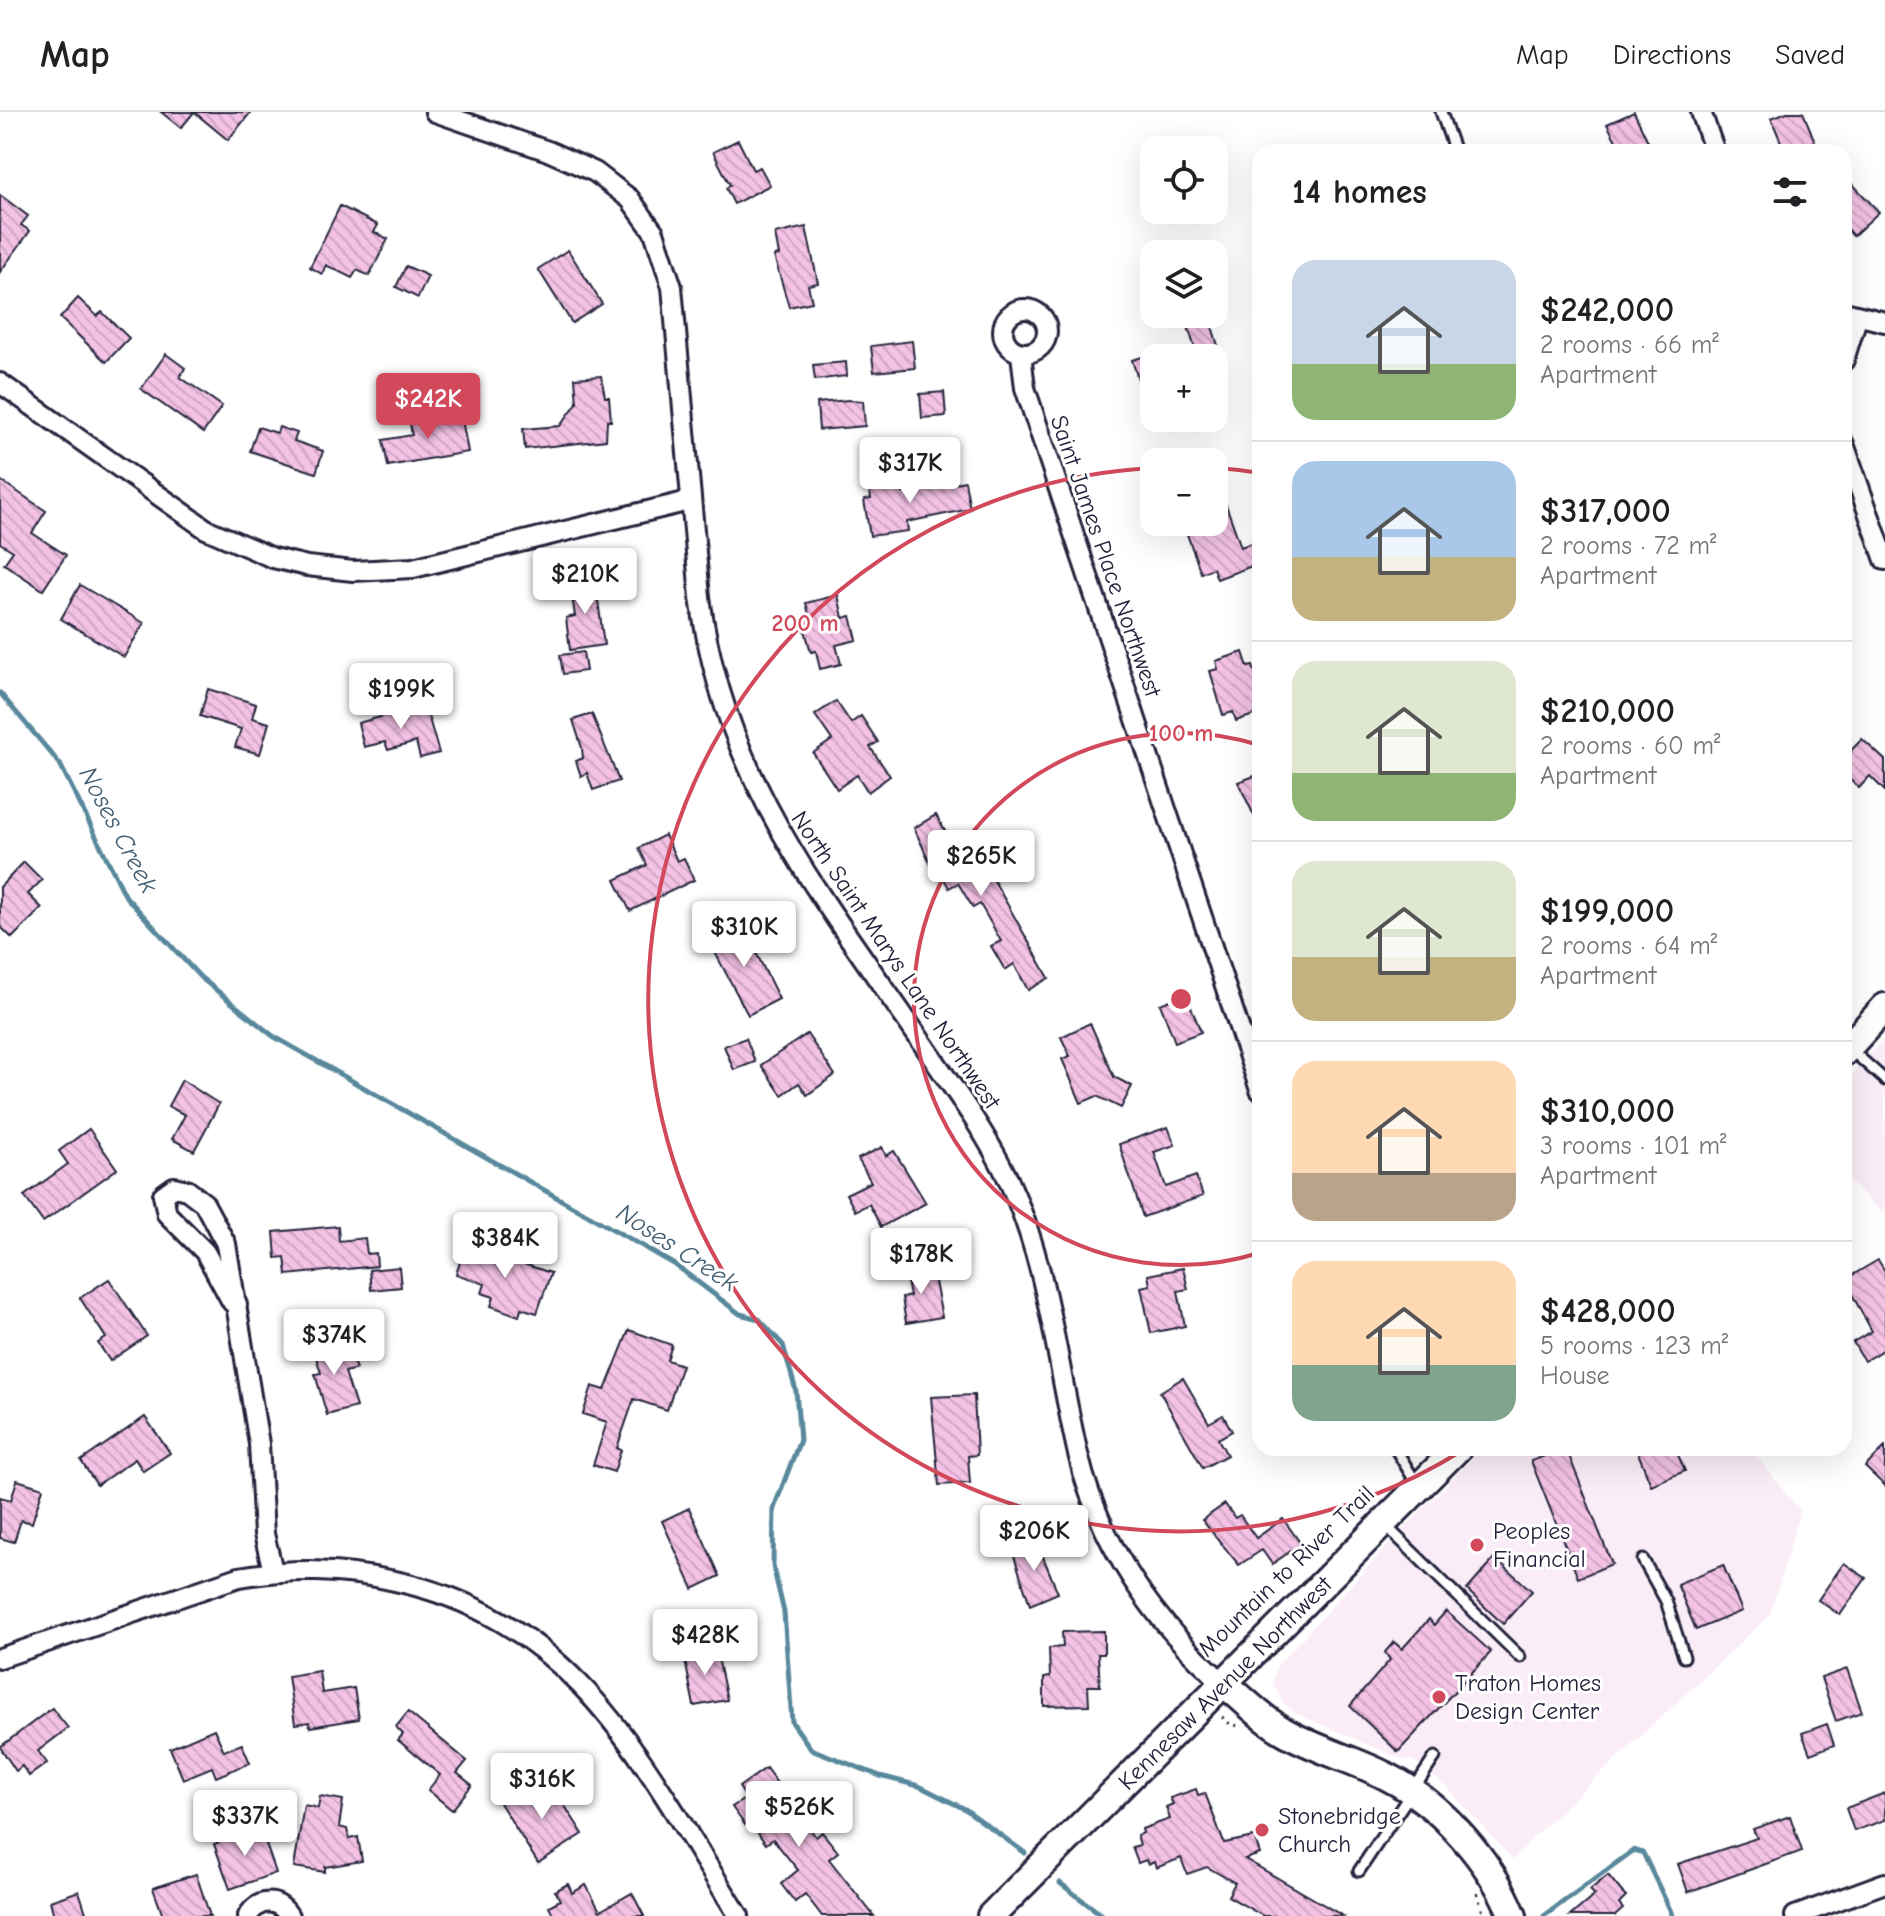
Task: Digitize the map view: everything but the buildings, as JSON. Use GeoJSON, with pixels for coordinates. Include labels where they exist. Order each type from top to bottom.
{"type":"FeatureCollection","features":[{"type":"Feature","properties":{"kind":"street","name":"North Saint Marys Lane Northwest"},"geometry":{"type":"LineString","coordinates":[[435,112],[532,145],[595,172],[622,191],[643,214],[663,250],[672,287],[689,501],[706,643],[721,702],[745,764],[790,852],[994,1151],[1035,1249],[1078,1455],[1102,1525],[1144,1597],[1217,1692]]}},
{"type":"Feature","properties":{"kind":"street"},"geometry":{"type":"LineString","coordinates":[[1701,112],[1712,144]]}},
{"type":"Feature","properties":{"kind":"street"},"geometry":{"type":"LineString","coordinates":[[1852,315],[1885,322]]}},
{"type":"Feature","properties":{"kind":"street","name":"Saint James Place Northwest"},"geometry":{"type":"LineString","coordinates":[[1021,354],[1025,388],[1252,1066]]}},
{"type":"Feature","properties":{"kind":"street"},"geometry":{"type":"LineString","coordinates":[[0,383],[206,529],[273,558],[307,566],[353,571],[413,568],[689,501]]}},
{"type":"Feature","properties":{"kind":"street"},"geometry":{"type":"LineString","coordinates":[[1852,467],[1885,560]]}},
{"type":"Feature","properties":{"kind":"street"},"geometry":{"type":"LineString","coordinates":[[1852,1042],[1885,1007]]}},
{"type":"Feature","properties":{"kind":"street"},"geometry":{"type":"LineString","coordinates":[[237,1305],[232,1302],[205,1252],[167,1214],[163,1195],[166,1191],[174,1187],[187,1190],[204,1203],[218,1224],[226,1244],[237,1305],[259,1444],[264,1534],[273,1571]]}},
{"type":"Feature","properties":{"kind":"street","name":"Kennesaw Avenue Northwest"},"geometry":{"type":"LineString","coordinates":[[991,1916],[1385,1525],[1450,1456]]}},
{"type":"Feature","properties":{"kind":"street"},"geometry":{"type":"LineString","coordinates":[[0,1658],[239,1577],[273,1571],[344,1571],[413,1584],[480,1607],[542,1647],[580,1681],[610,1716],[739,1916]]}},
{"type":"Feature","properties":{"kind":"street"},"geometry":{"type":"LineString","coordinates":[[1217,1692],[1282,1731],[1381,1774],[1414,1794],[1453,1827],[1478,1856],[1513,1916]]}},
{"type":"Feature","properties":{"kind":"street"},"geometry":{"type":"LineString","coordinates":[[1795,1916],[1885,1883]]}},
{"type":"Feature","properties":{"kind":"street"},"geometry":{"type":"LineString","coordinates":[[248,1916],[257,1905],[268,1901],[279,1904],[289,1916]]}},
{"type":"Feature","properties":{"kind":"lane"},"geometry":{"type":"LineString","coordinates":[[1441,112],[1452,144]]}},
{"type":"Feature","properties":{"kind":"lane"},"geometry":{"type":"LineString","coordinates":[[1852,1053],[1885,1080]]}},
{"type":"Feature","properties":{"kind":"lane"},"geometry":{"type":"LineString","coordinates":[[1400,1456],[1419,1488]]}},
{"type":"Feature","properties":{"kind":"lane"},"geometry":{"type":"LineString","coordinates":[[1385,1525],[1520,1657]]}},
{"type":"Feature","properties":{"kind":"lane"},"geometry":{"type":"LineString","coordinates":[[1643,1560],[1666,1601],[1684,1657]]}},
{"type":"Feature","properties":{"kind":"lane"},"geometry":{"type":"LineString","coordinates":[[1359,1871],[1414,1794],[1435,1757]]}},
{"type":"Feature","properties":{"kind":"path"},"geometry":{"type":"LineString","coordinates":[[1217,1692],[1230,1724],[1245,1729]]}},
{"type":"Feature","properties":{"kind":"path"},"geometry":{"type":"LineString","coordinates":[[1477,1889],[1484,1916]]}},
{"type":"Feature","properties":{"kind":"shaded area"},"geometry":{"type":"Polygon","coordinates":[[[1885,1037],[1885,1215],[1852,1184],[1852,1075],[1885,1037]]]}},
{"type":"Feature","properties":{"kind":"shaded area"},"geometry":{"type":"Polygon","coordinates":[[[1475,1456],[1756,1456],[1800,1511],[1770,1615],[1531,1839],[1513,1860],[1446,1786],[1414,1761],[1401,1759],[1295,1713],[1282,1701],[1273,1683],[1276,1667],[1400,1532],[1475,1456]]]}},
{"type":"Feature","properties":{"kind":"waterway","name":"Noses Creek"},"geometry":{"type":"LineString","coordinates":[[0,693],[60,764],[126,897],[200,977],[273,1036],[674,1264],[740,1314],[759,1319],[783,1345],[796,1391],[800,1440],[774,1508],[773,1566],[784,1612],[792,1722],[811,1749],[880,1776],[919,1786],[965,1809],[1025,1853]]}},
{"type":"Feature","properties":{"kind":"waterway","name":"Noses Creek"},"geometry":{"type":"LineString","coordinates":[[1544,1916],[1634,1850],[1643,1853],[1673,1916]]}},
{"type":"Feature","properties":{"kind":"waterway","name":"Noses Creek"},"geometry":{"type":"LineString","coordinates":[[1060,1883],[1103,1916]]}},
{"type":"Feature","properties":{"kind":"place","name":"Peoples Financial"},"geometry":{"type":"Point","coordinates":[1477,1545]}},
{"type":"Feature","properties":{"kind":"place","name":"Traton Homes Design Center"},"geometry":{"type":"Point","coordinates":[1439,1697]}},
{"type":"Feature","properties":{"kind":"place","name":"Stonebridge Church"},"geometry":{"type":"Point","coordinates":[1262,1830]}}]}
